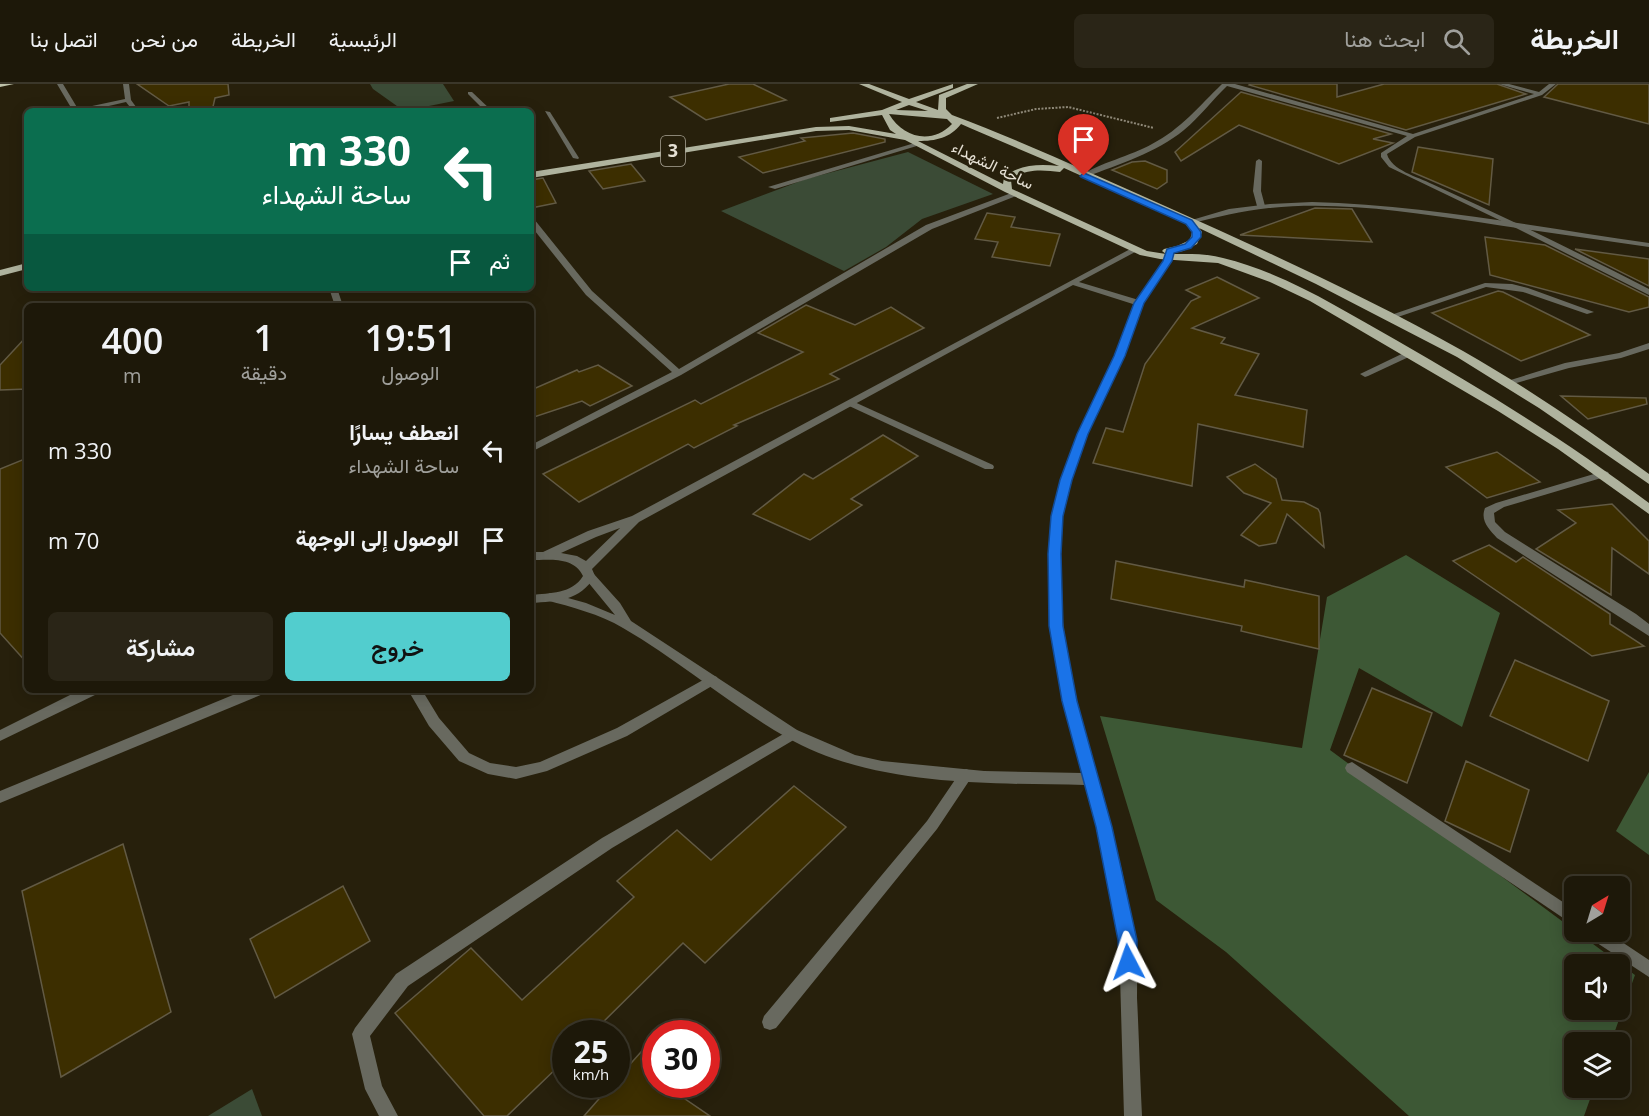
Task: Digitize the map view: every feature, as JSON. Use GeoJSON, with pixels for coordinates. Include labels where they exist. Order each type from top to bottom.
{"type":"FeatureCollection","features":[{"type":"Feature","properties":{"kind":"highway"},"geometry":{"type":"LineString","coordinates":[[0,85],[10,84]]}},
{"type":"Feature","properties":{"kind":"main road","name":"ساحة الشهداء"},"geometry":{"type":"LineString","coordinates":[[863,84],[970,125],[1304,274],[1435,340],[1563,419],[1649,480]]}},
{"type":"Feature","properties":{"kind":"main road"},"geometry":{"type":"LineString","coordinates":[[813,126],[884,112],[956,84]]}},
{"type":"Feature","properties":{"kind":"main road"},"geometry":{"type":"LineString","coordinates":[[950,117],[942,110],[942,98],[974,84]]}},
{"type":"Feature","properties":{"kind":"main road"},"geometry":{"type":"LineString","coordinates":[[892,97],[896,108]]}},
{"type":"Feature","properties":{"kind":"main road","name":"ساحة الشهداء"},"geometry":{"type":"LineString","coordinates":[[884,112],[890,124],[918,144],[1008,190],[1134,249]]}},
{"type":"Feature","properties":{"kind":"main road"},"geometry":{"type":"LineString","coordinates":[[884,112],[915,112],[950,117]]}},
{"type":"Feature","properties":{"kind":"main road","name":"ساحة الشهداء"},"geometry":{"type":"LineString","coordinates":[[813,126],[929,138],[952,131],[957,124],[950,117]]}},
{"type":"Feature","properties":{"kind":"main road","name":"3"},"geometry":{"type":"LineString","coordinates":[[534,165],[813,126]]}},
{"type":"Feature","properties":{"kind":"main road","name":"3"},"geometry":{"type":"LineString","coordinates":[[534,174],[813,126]]}},
{"type":"Feature","properties":{"kind":"main road"},"geometry":{"type":"LineString","coordinates":[[1008,190],[1007,179],[1026,170],[1049,168],[1079,174]]}},
{"type":"Feature","properties":{"kind":"main road"},"geometry":{"type":"LineString","coordinates":[[1170,254],[1194,242],[1197,232],[1189,222]]}},
{"type":"Feature","properties":{"kind":"main road"},"geometry":{"type":"LineString","coordinates":[[1134,249],[1211,258],[1273,279],[1358,323],[1499,404],[1604,474],[1649,510]]}},
{"type":"Feature","properties":{"kind":"main road"},"geometry":{"type":"LineString","coordinates":[[1,268],[24,257]]}},
{"type":"Feature","properties":{"kind":"main road"},"geometry":{"type":"LineString","coordinates":[[1,268],[24,266]]}},
{"type":"Feature","properties":{"kind":"street"},"geometry":{"type":"LineString","coordinates":[[60,84],[75,108]]}},
{"type":"Feature","properties":{"kind":"street"},"geometry":{"type":"LineString","coordinates":[[126,84],[128,100],[134,108]]}},
{"type":"Feature","properties":{"kind":"street"},"geometry":{"type":"LineString","coordinates":[[1079,174],[1163,142],[1190,122],[1227,84],[1413,136]]}},
{"type":"Feature","properties":{"kind":"street"},"geometry":{"type":"LineString","coordinates":[[1502,84],[1540,94]]}},
{"type":"Feature","properties":{"kind":"street"},"geometry":{"type":"LineString","coordinates":[[1553,84],[1540,94],[1413,136],[1384,153],[1387,162],[1409,176],[1521,226],[1649,292]]}},
{"type":"Feature","properties":{"kind":"street"},"geometry":{"type":"LineString","coordinates":[[470,93],[486,108]]}},
{"type":"Feature","properties":{"kind":"street"},"geometry":{"type":"LineString","coordinates":[[91,108],[128,100]]}},
{"type":"Feature","properties":{"kind":"street"},"geometry":{"type":"LineString","coordinates":[[547,112],[576,158]]}},
{"type":"Feature","properties":{"kind":"street"},"geometry":{"type":"LineString","coordinates":[[772,187],[918,144]]}},
{"type":"Feature","properties":{"kind":"street"},"geometry":{"type":"LineString","coordinates":[[1259,161],[1257,191],[1261,206]]}},
{"type":"Feature","properties":{"kind":"street"},"geometry":{"type":"LineString","coordinates":[[534,447],[678,373],[929,227],[1017,194]]}},
{"type":"Feature","properties":{"kind":"street"},"geometry":{"type":"LineString","coordinates":[[1189,222],[1223,211],[1261,206],[1298,205],[1395,209],[1649,245]]}},
{"type":"Feature","properties":{"kind":"street"},"geometry":{"type":"LineString","coordinates":[[534,225],[589,293],[678,373]]}},
{"type":"Feature","properties":{"kind":"street"},"geometry":{"type":"LineString","coordinates":[[537,556],[636,519],[1134,249]]}},
{"type":"Feature","properties":{"kind":"street"},"geometry":{"type":"LineString","coordinates":[[1133,1116],[1128,940],[1104,827],[1069,701],[1056,626],[1055,554],[1057,516],[1066,480],[1082,434],[1119,356],[1139,303],[1170,254]]}},
{"type":"Feature","properties":{"kind":"street"},"geometry":{"type":"LineString","coordinates":[[1074,283],[1139,303]]}},
{"type":"Feature","properties":{"kind":"street"},"geometry":{"type":"LineString","coordinates":[[1389,317],[1494,284],[1520,289],[1590,312]]}},
{"type":"Feature","properties":{"kind":"street"},"geometry":{"type":"LineString","coordinates":[[1506,383],[1568,365],[1621,355],[1649,346]]}},
{"type":"Feature","properties":{"kind":"street"},"geometry":{"type":"LineString","coordinates":[[1365,374],[1410,353]]}},
{"type":"Feature","properties":{"kind":"street"},"geometry":{"type":"LineString","coordinates":[[850,403],[989,467]]}},
{"type":"Feature","properties":{"kind":"street"},"geometry":{"type":"LineString","coordinates":[[1604,474],[1500,506],[1489,511],[1488,517],[1492,526],[1501,535],[1605,600],[1649,631]]}},
{"type":"Feature","properties":{"kind":"street"},"geometry":{"type":"LineString","coordinates":[[534,599],[577,590],[587,572],[636,519]]}},
{"type":"Feature","properties":{"kind":"street"},"geometry":{"type":"LineString","coordinates":[[537,556],[570,558],[587,572],[624,616],[626,624]]}},
{"type":"Feature","properties":{"kind":"street"},"geometry":{"type":"LineString","coordinates":[[550,597],[582,606],[626,624],[712,680],[761,716],[822,749],[882,767],[966,775],[1092,779]]}},
{"type":"Feature","properties":{"kind":"street"},"geometry":{"type":"LineString","coordinates":[[417,693],[434,722],[464,757],[488,768],[516,773],[542,767],[622,732],[712,680]]}},
{"type":"Feature","properties":{"kind":"street"},"geometry":{"type":"LineString","coordinates":[[0,736],[86,693]]}},
{"type":"Feature","properties":{"kind":"street"},"geometry":{"type":"LineString","coordinates":[[0,797],[251,693]]}},
{"type":"Feature","properties":{"kind":"street"},"geometry":{"type":"LineString","coordinates":[[389,1116],[374,1089],[361,1034],[402,980],[607,843],[792,734]]}},
{"type":"Feature","properties":{"kind":"street"},"geometry":{"type":"LineString","coordinates":[[1352,768],[1564,912]]}},
{"type":"Feature","properties":{"kind":"street"},"geometry":{"type":"LineString","coordinates":[[770,1022],[932,825],[966,775]]}},
{"type":"Feature","properties":{"kind":"street"},"geometry":{"type":"LineString","coordinates":[[1609,942],[1649,969]]}},
{"type":"Feature","properties":{"kind":"path"},"geometry":{"type":"LineString","coordinates":[[970,125],[1036,108],[1057,106],[1082,109],[1163,130]]}},
{"type":"Feature","properties":{"kind":"green space"},"geometry":{"type":"Polygon","coordinates":[[[370,84],[443,84],[454,101],[419,108],[400,108],[373,89],[370,84]]]}},
{"type":"Feature","properties":{"kind":"green space"},"geometry":{"type":"Polygon","coordinates":[[[908,152],[993,194],[922,219],[886,247],[844,271],[721,211],[806,179],[908,152]]]}},
{"type":"Feature","properties":{"kind":"green space"},"geometry":{"type":"Polygon","coordinates":[[[1406,555],[1500,613],[1462,727],[1359,668],[1330,750],[1564,923],[1564,942],[1590,942],[1607,954],[1564,954],[1564,1020],[1619,1020],[1615,1032],[1564,1032],[1564,1098],[1590,1098],[1584,1116],[1409,1116],[1226,952],[1156,900],[1100,716],[1302,748],[1327,597],[1406,555]]]}},
{"type":"Feature","properties":{"kind":"green space"},"geometry":{"type":"Polygon","coordinates":[[[1649,772],[1649,855],[1616,831],[1649,772]]]}},
{"type":"Feature","properties":{"kind":"green space"},"geometry":{"type":"Polygon","coordinates":[[[1630,971],[1635,975],[1630,989],[1630,971]]]}},
{"type":"Feature","properties":{"kind":"green space"},"geometry":{"type":"Polygon","coordinates":[[[252,1089],[262,1116],[208,1116],[252,1089]]]}},
{"type":"Feature","properties":{"kind":"building"},"geometry":{"type":"Polygon","coordinates":[[[137,84],[228,84],[229,95],[215,98],[213,108],[189,108],[189,102],[169,106],[137,84]]]}},
{"type":"Feature","properties":{"kind":"building"},"geometry":{"type":"Polygon","coordinates":[[[729,84],[753,84],[786,100],[706,120],[670,97],[729,84]]]}},
{"type":"Feature","properties":{"kind":"building"},"geometry":{"type":"Polygon","coordinates":[[[1250,84],[1337,84],[1337,97],[1384,84],[1497,84],[1526,94],[1406,130],[1250,84]]]}},
{"type":"Feature","properties":{"kind":"building"},"geometry":{"type":"Polygon","coordinates":[[[1558,84],[1649,84],[1649,124],[1544,97],[1558,84]]]}},
{"type":"Feature","properties":{"kind":"building"},"geometry":{"type":"Polygon","coordinates":[[[1241,92],[1391,134],[1373,139],[1393,143],[1339,164],[1239,125],[1181,161],[1175,152],[1241,92]]]}},
{"type":"Feature","properties":{"kind":"building"},"geometry":{"type":"Polygon","coordinates":[[[853,133],[885,139],[885,142],[763,173],[739,157],[805,141],[801,138],[853,133]]]}},
{"type":"Feature","properties":{"kind":"building"},"geometry":{"type":"Polygon","coordinates":[[[1418,147],[1493,159],[1489,205],[1412,172],[1418,147]]]}},
{"type":"Feature","properties":{"kind":"building"},"geometry":{"type":"Polygon","coordinates":[[[1145,161],[1167,170],[1167,182],[1157,189],[1112,170],[1132,162],[1145,161]]]}},
{"type":"Feature","properties":{"kind":"building"},"geometry":{"type":"Polygon","coordinates":[[[631,164],[645,181],[603,189],[589,171],[631,164]]]}},
{"type":"Feature","properties":{"kind":"building"},"geometry":{"type":"Polygon","coordinates":[[[543,178],[556,203],[534,207],[534,180],[543,178]]]}},
{"type":"Feature","properties":{"kind":"building"},"geometry":{"type":"Polygon","coordinates":[[[1315,208],[1352,209],[1372,242],[1240,235],[1315,208]]]}},
{"type":"Feature","properties":{"kind":"building"},"geometry":{"type":"Polygon","coordinates":[[[987,213],[1015,217],[1011,227],[1060,234],[1050,266],[992,257],[998,242],[975,239],[987,213]]]}},
{"type":"Feature","properties":{"kind":"building"},"geometry":{"type":"Polygon","coordinates":[[[1485,237],[1545,245],[1649,297],[1649,307],[1629,312],[1490,275],[1485,237]]]}},
{"type":"Feature","properties":{"kind":"building"},"geometry":{"type":"Polygon","coordinates":[[[1575,249],[1649,259],[1649,286],[1575,249]]]}},
{"type":"Feature","properties":{"kind":"building"},"geometry":{"type":"Polygon","coordinates":[[[1217,277],[1259,298],[1192,328],[1225,338],[1221,343],[1259,354],[1235,395],[1307,410],[1303,447],[1198,424],[1192,486],[1093,463],[1106,428],[1123,432],[1145,364],[1191,301],[1200,297],[1186,290],[1217,277]]]}},
{"type":"Feature","properties":{"kind":"building"},"geometry":{"type":"Polygon","coordinates":[[[1498,291],[1590,335],[1521,361],[1432,313],[1498,291]]]}},
{"type":"Feature","properties":{"kind":"building"},"geometry":{"type":"Polygon","coordinates":[[[806,305],[855,325],[891,307],[924,328],[830,374],[839,379],[734,425],[737,426],[694,448],[688,444],[579,502],[543,474],[695,400],[701,404],[803,352],[758,333],[806,305]]]}},
{"type":"Feature","properties":{"kind":"building"},"geometry":{"type":"Polygon","coordinates":[[[24,339],[24,389],[0,390],[0,365],[24,339]]]}},
{"type":"Feature","properties":{"kind":"building"},"geometry":{"type":"Polygon","coordinates":[[[598,365],[632,386],[590,406],[582,401],[534,417],[534,389],[577,370],[579,372],[598,365]]]}},
{"type":"Feature","properties":{"kind":"building"},"geometry":{"type":"Polygon","coordinates":[[[1561,396],[1646,398],[1647,404],[1588,419],[1561,396]]]}},
{"type":"Feature","properties":{"kind":"building"},"geometry":{"type":"Polygon","coordinates":[[[883,435],[918,456],[851,499],[862,505],[810,540],[753,514],[804,474],[813,479],[883,435]]]}},
{"type":"Feature","properties":{"kind":"building"},"geometry":{"type":"Polygon","coordinates":[[[1497,452],[1540,482],[1487,498],[1446,467],[1497,452]]]}},
{"type":"Feature","properties":{"kind":"building"},"geometry":{"type":"Polygon","coordinates":[[[24,459],[24,660],[0,633],[0,469],[24,459]]]}},
{"type":"Feature","properties":{"kind":"building"},"geometry":{"type":"Polygon","coordinates":[[[1255,464],[1276,479],[1282,500],[1304,502],[1318,509],[1324,547],[1287,514],[1276,543],[1259,546],[1241,535],[1271,503],[1244,493],[1227,477],[1255,464]]]}},
{"type":"Feature","properties":{"kind":"building"},"geometry":{"type":"Polygon","coordinates":[[[1612,504],[1649,541],[1649,574],[1612,548],[1611,595],[1536,549],[1576,523],[1558,510],[1612,504]]]}},
{"type":"Feature","properties":{"kind":"building"},"geometry":{"type":"Polygon","coordinates":[[[1489,545],[1516,562],[1523,557],[1610,614],[1610,624],[1644,646],[1592,656],[1453,561],[1489,545]]]}},
{"type":"Feature","properties":{"kind":"building"},"geometry":{"type":"Polygon","coordinates":[[[1116,561],[1244,587],[1245,580],[1319,596],[1319,649],[1241,631],[1242,626],[1111,599],[1116,561]]]}},
{"type":"Feature","properties":{"kind":"building"},"geometry":{"type":"Polygon","coordinates":[[[1515,660],[1609,701],[1588,761],[1490,716],[1515,660]]]}},
{"type":"Feature","properties":{"kind":"building"},"geometry":{"type":"Polygon","coordinates":[[[1372,688],[1432,713],[1407,783],[1344,755],[1372,688]]]}},
{"type":"Feature","properties":{"kind":"building"},"geometry":{"type":"Polygon","coordinates":[[[1466,761],[1529,790],[1510,852],[1445,821],[1466,761]]]}},
{"type":"Feature","properties":{"kind":"building"},"geometry":{"type":"Polygon","coordinates":[[[794,786],[846,827],[705,963],[683,943],[605,1020],[552,1020],[552,1073],[507,1116],[484,1116],[395,1013],[471,948],[522,1000],[634,897],[617,881],[677,830],[711,860],[794,786]]]}},
{"type":"Feature","properties":{"kind":"building"},"geometry":{"type":"Polygon","coordinates":[[[123,844],[171,1012],[61,1077],[22,891],[123,844]]]}},
{"type":"Feature","properties":{"kind":"building"},"geometry":{"type":"Polygon","coordinates":[[[343,886],[370,941],[275,998],[250,939],[343,886]]]}},
{"type":"Feature","properties":{"kind":"building"},"geometry":{"type":"Polygon","coordinates":[[[641,1052],[642,1098],[684,1098],[710,1116],[584,1116],[600,1098],[630,1098],[630,1064],[641,1052]]]}},
{"type":"Feature","properties":{"kind":"route"},"geometry":{"type":"LineString","coordinates":[[1084,176],[1189,222],[1197,232],[1194,242],[1170,251],[1168,261],[1139,303],[1119,356],[1082,434],[1066,480],[1057,516],[1056,626],[1069,701],[1104,827],[1128,940],[1128,962]]}}]}
